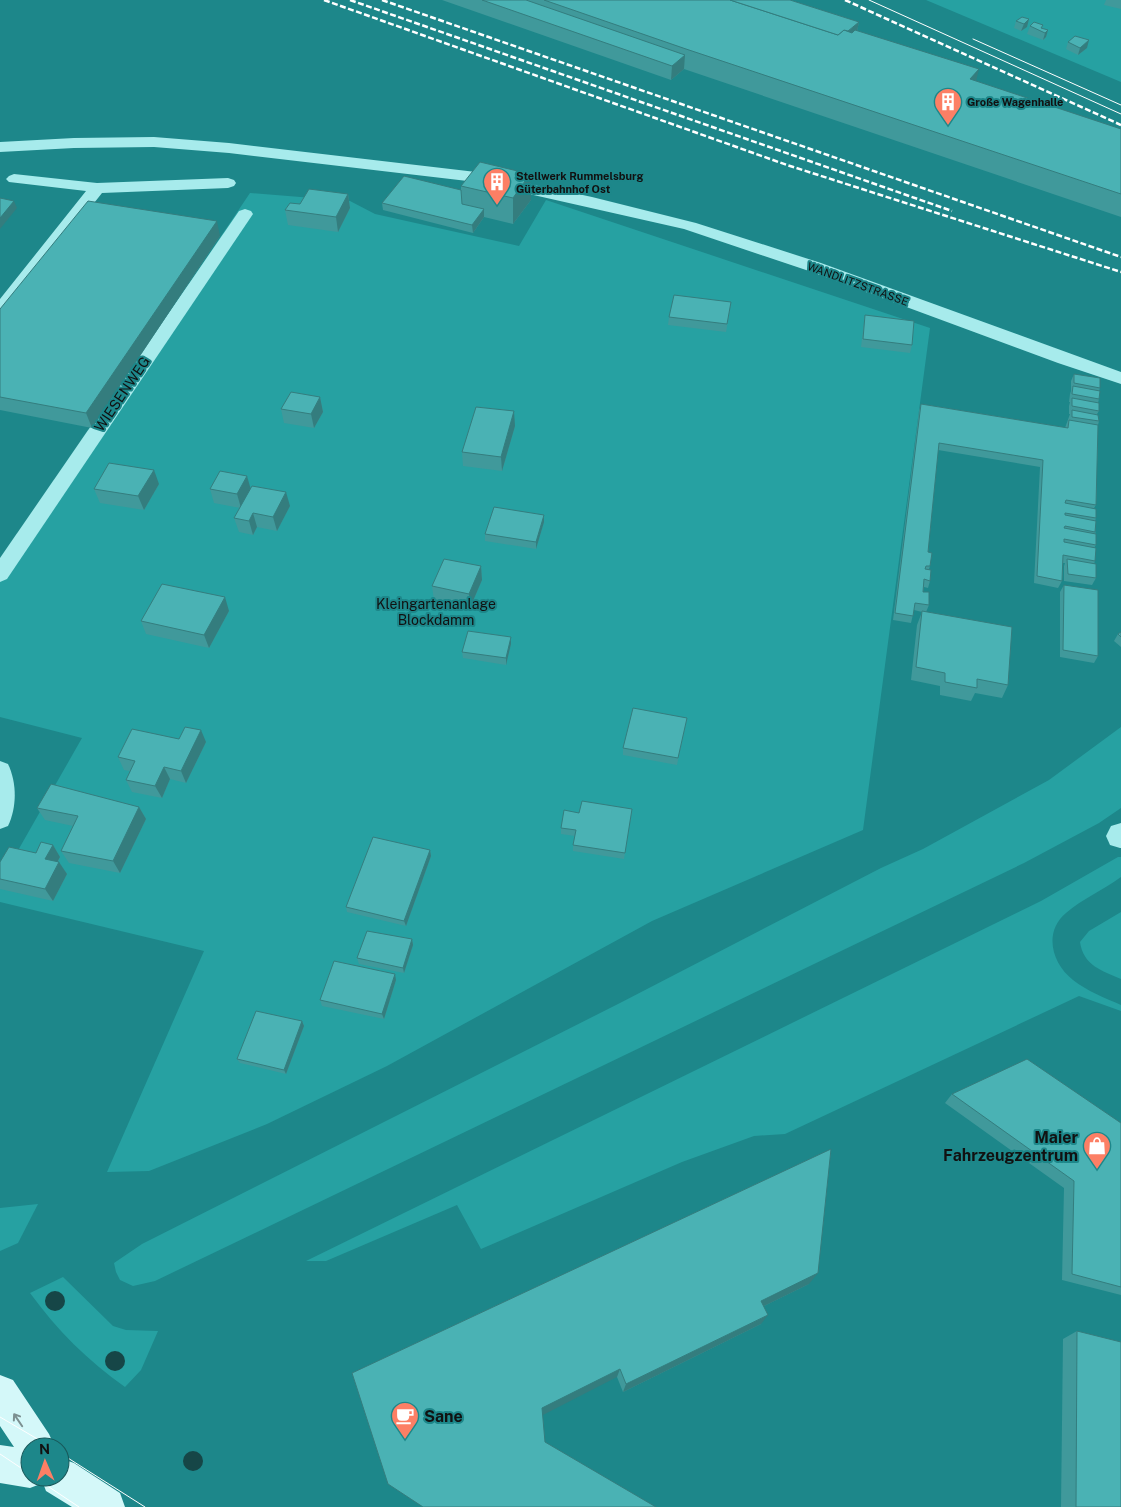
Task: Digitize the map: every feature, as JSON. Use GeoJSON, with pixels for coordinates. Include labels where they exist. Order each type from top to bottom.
{"type":"FeatureCollection","features":[{"type":"Feature","properties":{"kind":"street"},"geometry":{"type":"LineString","coordinates":[[0,1393],[29,1437]]}},
{"type":"Feature","properties":{"kind":"street"},"geometry":{"type":"LineString","coordinates":[[0,1464],[20,1467]]}},
{"type":"Feature","properties":{"kind":"street"},"geometry":{"type":"LineString","coordinates":[[70,1484],[106,1507]]}},
{"type":"Feature","properties":{"kind":"lane","name":"WANDLITZSTRASSE"},"geometry":{"type":"LineString","coordinates":[[0,147],[74,143],[154,142],[229,148],[476,177],[592,202],[690,226],[806,264],[1121,378]]}},
{"type":"Feature","properties":{"kind":"lane"},"geometry":{"type":"LineString","coordinates":[[14,178],[97,188],[228,183]]}},
{"type":"Feature","properties":{"kind":"lane"},"geometry":{"type":"LineString","coordinates":[[0,310],[97,188]]}},
{"type":"Feature","properties":{"kind":"lane","name":"WIESENWEG"},"geometry":{"type":"LineString","coordinates":[[0,574],[245,214]]}},
{"type":"Feature","properties":{"kind":"lane"},"geometry":{"type":"LineString","coordinates":[[0,771],[4,794],[0,819]]}},
{"type":"Feature","properties":{"kind":"green space"},"geometry":{"type":"Polygon","coordinates":[[[926,0],[1121,0],[1121,82],[926,0]]]}},
{"type":"Feature","properties":{"kind":"green space","name":"Kleingartenanlage Blockdamm"},"geometry":{"type":"Polygon","coordinates":[[[250,193],[350,201],[375,214],[519,246],[546,200],[930,328],[863,830],[652,921],[387,1066],[267,1124],[149,1171],[107,1172],[204,951],[0,902],[0,882],[82,738],[0,717],[0,565],[250,193]]]}},
{"type":"Feature","properties":{"kind":"green space"},"geometry":{"type":"Polygon","coordinates":[[[1121,727],[1121,808],[1099,823],[1024,863],[155,1281],[133,1286],[120,1280],[114,1263],[142,1244],[620,1003],[881,868],[923,849],[1049,780],[1121,727]]]}},
{"type":"Feature","properties":{"kind":"green space"},"geometry":{"type":"Polygon","coordinates":[[[1121,857],[1121,877],[1066,913],[1054,929],[1053,948],[1055,957],[1060,965],[1073,980],[1084,988],[1121,1005],[1121,1011],[1079,996],[785,1134],[754,1136],[682,1162],[481,1249],[457,1205],[326,1261],[306,1261],[1041,901],[1121,857]]]}},
{"type":"Feature","properties":{"kind":"green space"},"geometry":{"type":"Polygon","coordinates":[[[1121,912],[1121,979],[1100,970],[1089,962],[1080,942],[1089,931],[1121,912]]]}},
{"type":"Feature","properties":{"kind":"green space"},"geometry":{"type":"Polygon","coordinates":[[[38,1204],[18,1243],[0,1251],[0,1208],[38,1204]]]}},
{"type":"Feature","properties":{"kind":"green space"},"geometry":{"type":"Polygon","coordinates":[[[63,1277],[113,1326],[126,1330],[158,1331],[141,1370],[125,1387],[98,1367],[74,1344],[51,1320],[30,1293],[63,1277]]]}},
{"type":"Feature","properties":{"kind":"building"},"geometry":{"type":"Polygon","coordinates":[[[482,0],[526,0],[685,55],[672,66],[482,0]]]}},
{"type":"Feature","properties":{"kind":"building","name":"Große Wagenhalle"},"geometry":{"type":"Polygon","coordinates":[[[544,0],[730,0],[838,35],[844,30],[852,33],[855,30],[979,69],[970,79],[1121,129],[1121,194],[686,49],[544,0]]]}},
{"type":"Feature","properties":{"kind":"building"},"geometry":{"type":"Polygon","coordinates":[[[730,0],[790,0],[859,22],[848,31],[844,30],[838,35],[730,0]]]}},
{"type":"Feature","properties":{"kind":"building"},"geometry":{"type":"Polygon","coordinates":[[[1022,17],[1029,19],[1024,24],[1016,21],[1022,17]]]}},
{"type":"Feature","properties":{"kind":"building"},"geometry":{"type":"Polygon","coordinates":[[[1034,22],[1043,25],[1041,28],[1048,30],[1045,33],[1030,26],[1034,22]]]}},
{"type":"Feature","properties":{"kind":"building"},"geometry":{"type":"Polygon","coordinates":[[[1075,36],[1089,40],[1080,48],[1068,42],[1075,36]]]}},
{"type":"Feature","properties":{"kind":"building"},"geometry":{"type":"Polygon","coordinates":[[[480,162],[530,174],[513,198],[461,186],[480,162]]]}},
{"type":"Feature","properties":{"kind":"building"},"geometry":{"type":"Polygon","coordinates":[[[404,176],[461,190],[462,204],[484,209],[472,225],[382,203],[404,176]]]}},
{"type":"Feature","properties":{"kind":"building"},"geometry":{"type":"Polygon","coordinates":[[[309,189],[348,194],[336,217],[285,210],[290,203],[300,204],[309,189]]]}},
{"type":"Feature","properties":{"kind":"building"},"geometry":{"type":"Polygon","coordinates":[[[0,198],[14,201],[0,218],[0,198]]]}},
{"type":"Feature","properties":{"kind":"building"},"geometry":{"type":"Polygon","coordinates":[[[88,201],[217,221],[86,413],[0,397],[0,309],[88,201]]]}},
{"type":"Feature","properties":{"kind":"building"},"geometry":{"type":"Polygon","coordinates":[[[674,295],[731,302],[727,324],[669,317],[674,295]]]}},
{"type":"Feature","properties":{"kind":"building"},"geometry":{"type":"Polygon","coordinates":[[[865,315],[914,321],[912,345],[863,339],[865,315]]]}},
{"type":"Feature","properties":{"kind":"building"},"geometry":{"type":"Polygon","coordinates":[[[1074,374],[1100,378],[1100,388],[1074,383],[1074,374]]]}},
{"type":"Feature","properties":{"kind":"building"},"geometry":{"type":"Polygon","coordinates":[[[1073,386],[1100,391],[1099,399],[1072,394],[1073,386]]]}},
{"type":"Feature","properties":{"kind":"building"},"geometry":{"type":"Polygon","coordinates":[[[291,392],[320,397],[311,414],[281,409],[291,392]]]}},
{"type":"Feature","properties":{"kind":"building"},"geometry":{"type":"Polygon","coordinates":[[[1072,398],[1099,403],[1099,411],[1072,406],[1072,398]]]}},
{"type":"Feature","properties":{"kind":"building"},"geometry":{"type":"Polygon","coordinates":[[[921,404],[1068,428],[1069,420],[1098,425],[1096,505],[1066,500],[1065,503],[1096,509],[1096,518],[1065,513],[1065,515],[1096,521],[1095,532],[1065,526],[1064,528],[1096,534],[1096,545],[1064,539],[1064,542],[1096,548],[1095,561],[1063,555],[1062,581],[1037,576],[1043,460],[939,443],[928,552],[932,553],[930,566],[926,566],[925,569],[931,570],[930,581],[924,579],[923,592],[929,592],[929,605],[915,603],[913,616],[895,613],[921,404]]]}},
{"type":"Feature","properties":{"kind":"building"},"geometry":{"type":"Polygon","coordinates":[[[476,407],[514,411],[501,457],[462,452],[476,407]]]}},
{"type":"Feature","properties":{"kind":"building"},"geometry":{"type":"Polygon","coordinates":[[[1072,410],[1098,415],[1099,421],[1072,417],[1072,410]]]}},
{"type":"Feature","properties":{"kind":"building"},"geometry":{"type":"Polygon","coordinates":[[[109,463],[154,470],[138,496],[94,489],[109,463]]]}},
{"type":"Feature","properties":{"kind":"building"},"geometry":{"type":"Polygon","coordinates":[[[220,471],[247,476],[237,494],[210,489],[220,471]]]}},
{"type":"Feature","properties":{"kind":"building"},"geometry":{"type":"Polygon","coordinates":[[[252,486],[286,492],[273,517],[253,513],[249,521],[234,518],[252,486]]]}},
{"type":"Feature","properties":{"kind":"building"},"geometry":{"type":"Polygon","coordinates":[[[494,507],[544,515],[536,542],[485,534],[494,507]]]}},
{"type":"Feature","properties":{"kind":"building"},"geometry":{"type":"Polygon","coordinates":[[[444,559],[481,566],[469,594],[432,586],[444,559]]]}},
{"type":"Feature","properties":{"kind":"building"},"geometry":{"type":"Polygon","coordinates":[[[1067,559],[1096,564],[1096,578],[1068,574],[1067,559]]]}},
{"type":"Feature","properties":{"kind":"building"},"geometry":{"type":"Polygon","coordinates":[[[162,584],[225,597],[204,635],[141,621],[162,584]]]}},
{"type":"Feature","properties":{"kind":"building"},"geometry":{"type":"Polygon","coordinates":[[[1064,585],[1098,590],[1098,656],[1063,650],[1064,585]]]}},
{"type":"Feature","properties":{"kind":"building"},"geometry":{"type":"Polygon","coordinates":[[[922,611],[1012,627],[1008,685],[977,679],[977,688],[945,682],[945,673],[916,667],[922,611]]]}},
{"type":"Feature","properties":{"kind":"building"},"geometry":{"type":"Polygon","coordinates":[[[468,631],[511,637],[506,658],[462,652],[468,631]]]}},
{"type":"Feature","properties":{"kind":"building"},"geometry":{"type":"Polygon","coordinates":[[[633,708],[687,718],[678,758],[623,748],[633,708]]]}},
{"type":"Feature","properties":{"kind":"building"},"geometry":{"type":"Polygon","coordinates":[[[185,727],[201,730],[181,771],[164,767],[155,786],[126,780],[135,761],[118,757],[132,729],[179,739],[185,727]]]}},
{"type":"Feature","properties":{"kind":"building"},"geometry":{"type":"Polygon","coordinates":[[[51,784],[139,807],[113,861],[61,851],[78,816],[37,808],[51,784]]]}},
{"type":"Feature","properties":{"kind":"building"},"geometry":{"type":"Polygon","coordinates":[[[582,801],[632,809],[625,853],[573,845],[576,830],[561,828],[564,810],[579,813],[582,801]]]}},
{"type":"Feature","properties":{"kind":"building"},"geometry":{"type":"Polygon","coordinates":[[[373,837],[430,850],[404,921],[346,907],[373,837]]]}},
{"type":"Feature","properties":{"kind":"building"},"geometry":{"type":"Polygon","coordinates":[[[41,842],[53,845],[45,859],[59,862],[45,889],[0,879],[0,862],[9,847],[36,853],[41,842]]]}},
{"type":"Feature","properties":{"kind":"building"},"geometry":{"type":"Polygon","coordinates":[[[367,931],[412,939],[403,968],[357,958],[367,931]]]}},
{"type":"Feature","properties":{"kind":"building"},"geometry":{"type":"Polygon","coordinates":[[[334,961],[395,974],[382,1014],[320,1000],[334,961]]]}},
{"type":"Feature","properties":{"kind":"building"},"geometry":{"type":"Polygon","coordinates":[[[256,1011],[302,1021],[284,1070],[237,1059],[256,1011]]]}},
{"type":"Feature","properties":{"kind":"building"},"geometry":{"type":"Polygon","coordinates":[[[1027,1059],[1121,1123],[1121,1287],[1072,1274],[1074,1181],[952,1094],[1027,1059]]]}},
{"type":"Feature","properties":{"kind":"building"},"geometry":{"type":"Polygon","coordinates":[[[831,1149],[818,1273],[761,1301],[768,1315],[626,1384],[620,1369],[542,1408],[545,1442],[656,1507],[423,1507],[388,1484],[352,1373],[831,1149]]]}},
{"type":"Feature","properties":{"kind":"building"},"geometry":{"type":"Polygon","coordinates":[[[1077,1331],[1121,1342],[1121,1507],[1076,1507],[1077,1331]]]}},
{"type":"Feature","properties":{"kind":"tram line"},"geometry":{"type":"LineString","coordinates":[[869,0],[1121,114]]}},
{"type":"Feature","properties":{"kind":"tram line"},"geometry":{"type":"LineString","coordinates":[[973,39],[1121,105]]}},
{"type":"Feature","properties":{"kind":"tram line"},"geometry":{"type":"LineString","coordinates":[[0,1417],[34,1437]]}},
{"type":"Feature","properties":{"kind":"tram line"},"geometry":{"type":"LineString","coordinates":[[0,1454],[20,1467]]}},
{"type":"Feature","properties":{"kind":"tram line"},"geometry":{"type":"LineString","coordinates":[[70,1459],[145,1507]]}},
{"type":"Feature","properties":{"kind":"tram line"},"geometry":{"type":"LineString","coordinates":[[49,1487],[79,1507]]}},
{"type":"Feature","properties":{"kind":"railway"},"geometry":{"type":"LineString","coordinates":[[324,0],[787,165],[1121,272]]}},
{"type":"Feature","properties":{"kind":"railway"},"geometry":{"type":"LineString","coordinates":[[350,0],[952,211]]}},
{"type":"Feature","properties":{"kind":"railway"},"geometry":{"type":"LineString","coordinates":[[382,0],[1121,257]]}},
{"type":"Feature","properties":{"kind":"railway"},"geometry":{"type":"LineString","coordinates":[[845,0],[1121,125]]}},
{"type":"Feature","properties":{"kind":"place","name":"Große Wagenhalle"},"geometry":{"type":"Point","coordinates":[948,126]}},
{"type":"Feature","properties":{"kind":"place","name":"Stellwerk Rummelsburg Güterbahnhof Ost"},"geometry":{"type":"Point","coordinates":[497,206]}},
{"type":"Feature","properties":{"kind":"place","name":"Maier Fahrzeugzentrum"},"geometry":{"type":"Point","coordinates":[1097,1170]}},
{"type":"Feature","properties":{"kind":"place","name":"Sane"},"geometry":{"type":"Point","coordinates":[405,1440]}}]}
